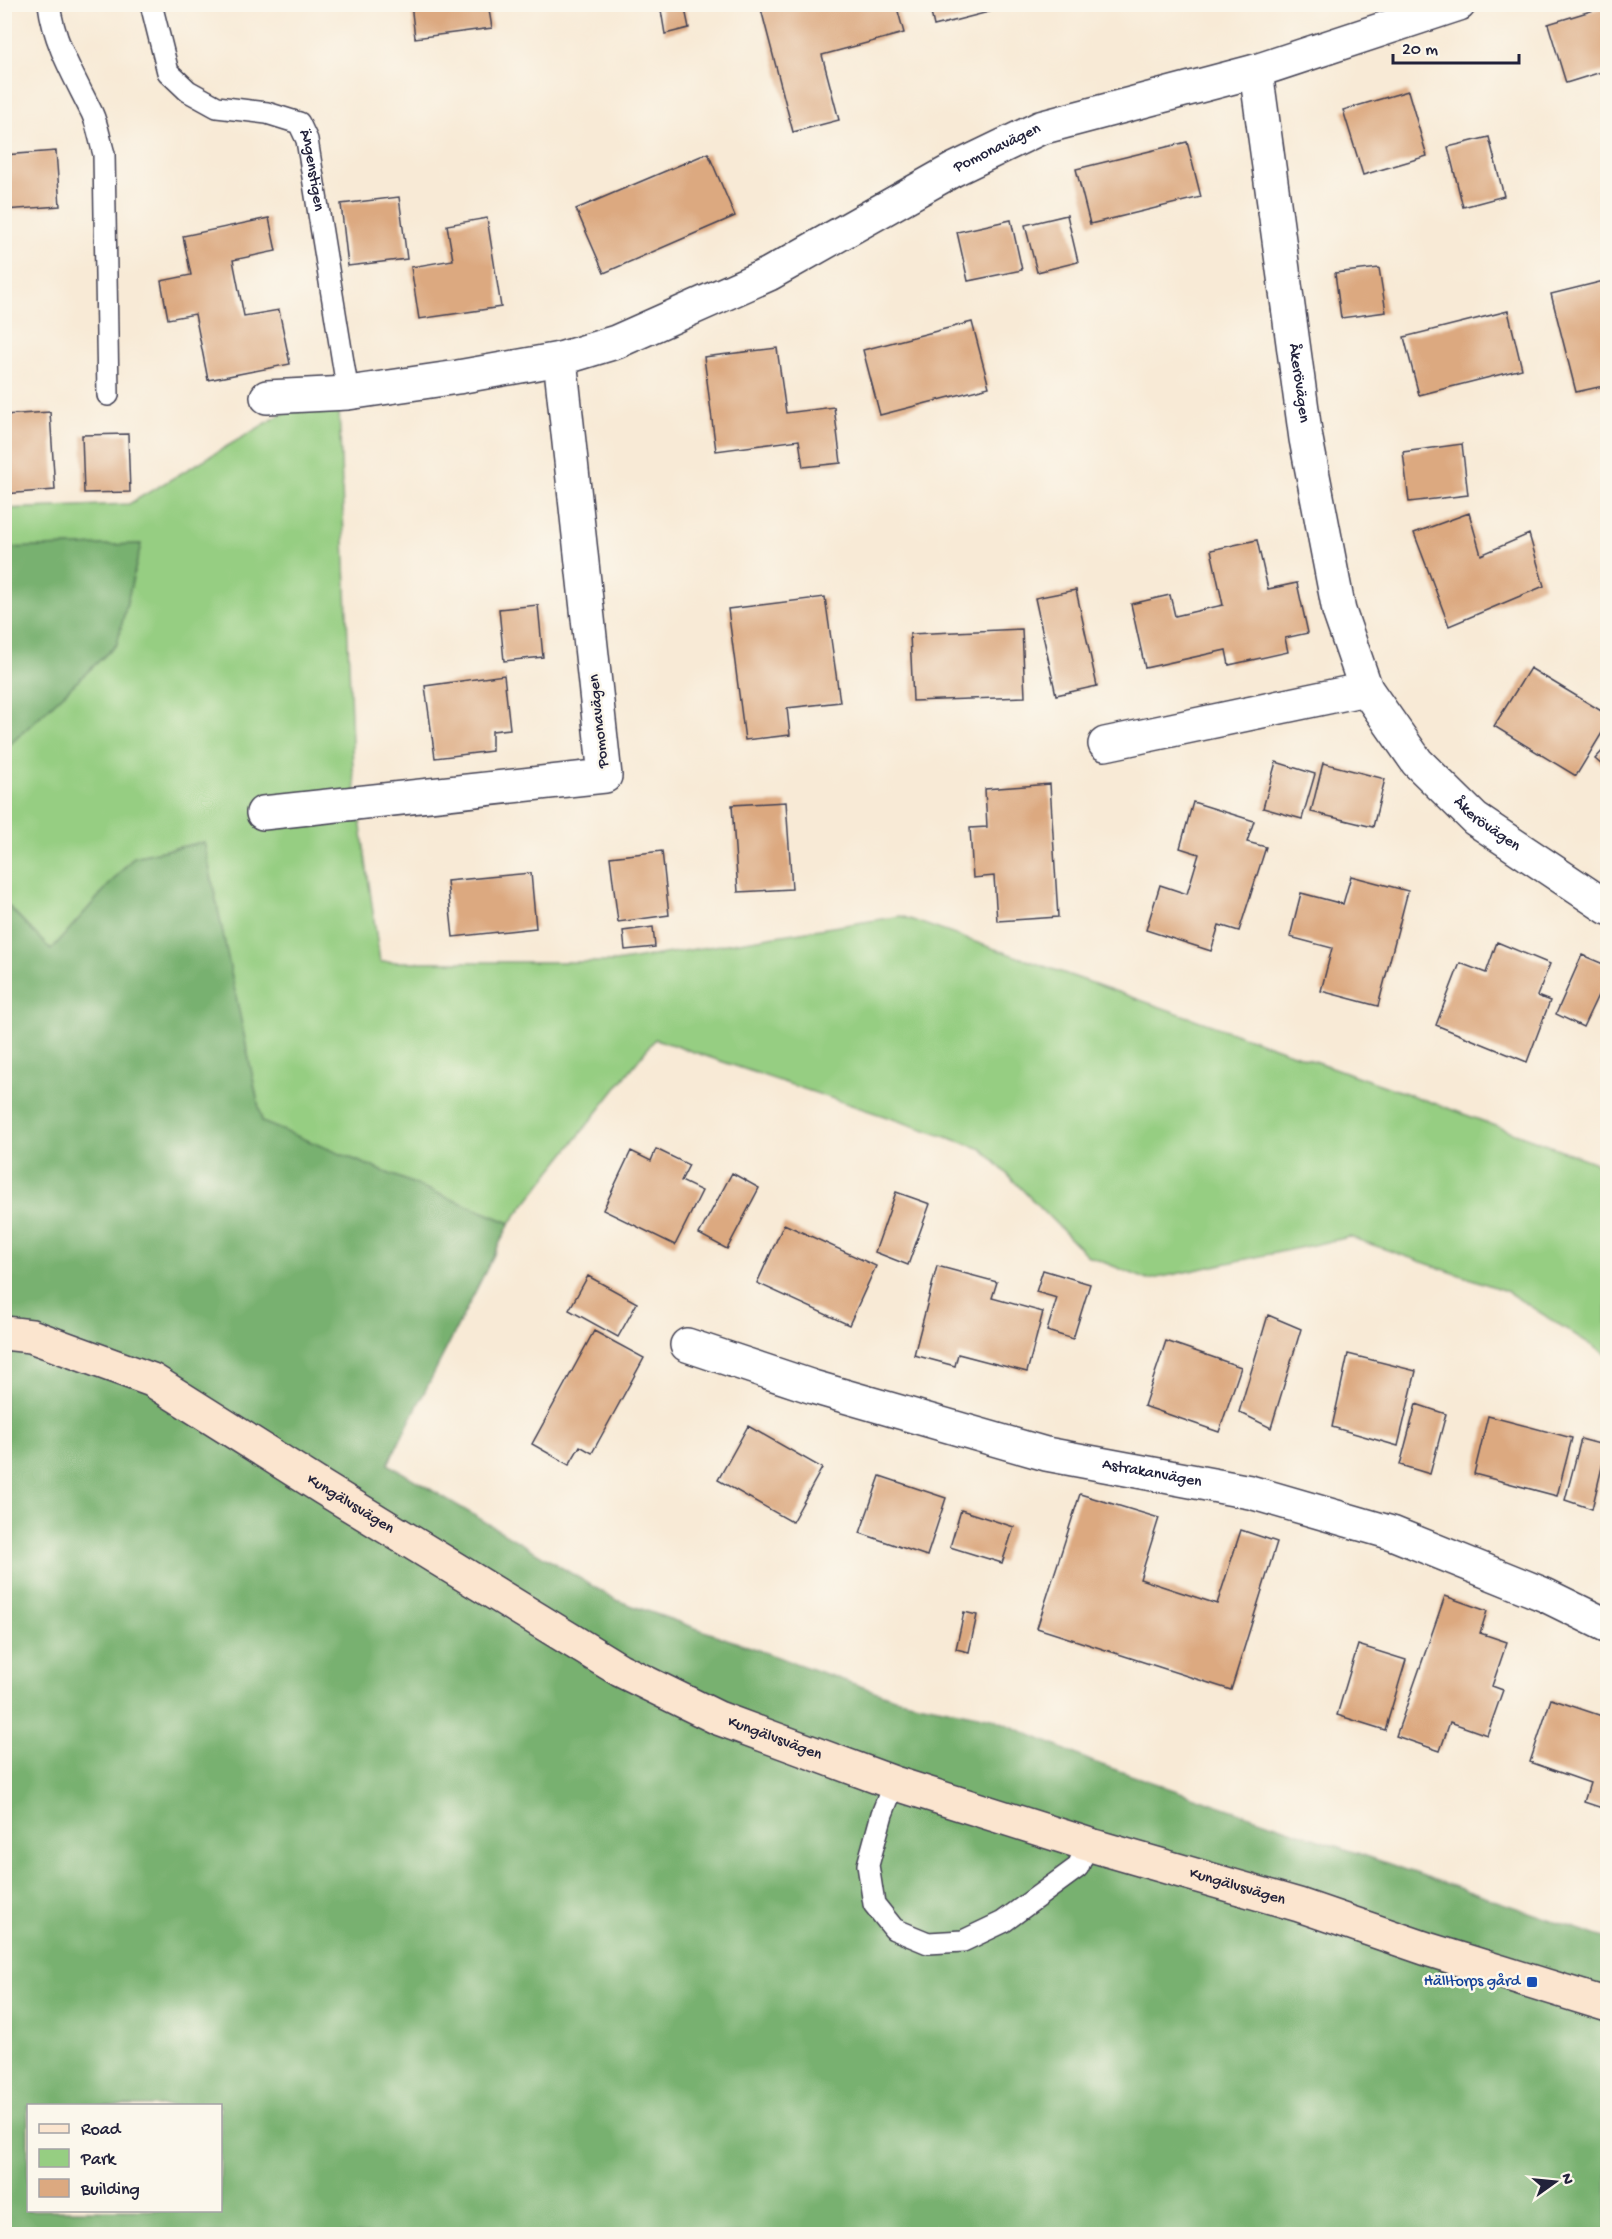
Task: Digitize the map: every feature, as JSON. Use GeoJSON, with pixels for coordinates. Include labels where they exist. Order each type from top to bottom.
{"type":"FeatureCollection","features":[{"type":"Feature","properties":{"kind":"street","name":"Pomonavägen"},"geometry":{"type":"LineString","coordinates":[[267,398],[348,393],[458,377],[560,359],[616,342],[768,274],[953,170],[1040,128],[1256,71],[1459,4]]}},
{"type":"Feature","properties":{"kind":"street","name":"Åkerövägen"},"geometry":{"type":"LineString","coordinates":[[1256,71],[1306,440],[1339,611],[1366,689],[1417,762],[1474,819],[1608,908]]}},
{"type":"Feature","properties":{"kind":"street","name":"Pomonavägen"},"geometry":{"type":"LineString","coordinates":[[263,813],[605,776],[560,359]]}},
{"type":"Feature","properties":{"kind":"street"},"geometry":{"type":"LineString","coordinates":[[1105,744],[1366,689]]}},
{"type":"Feature","properties":{"kind":"street","name":"Kungälvsvägen"},"geometry":{"type":"LineString","coordinates":[[4,1333],[31,1336],[152,1380],[620,1670],[718,1718],[894,1783],[1087,1844],[1299,1905],[1430,1950],[1608,2006]]}},
{"type":"Feature","properties":{"kind":"street","name":"Astrakanvägen"},"geometry":{"type":"LineString","coordinates":[[687,1345],[813,1388],[1046,1454],[1250,1492],[1392,1533],[1545,1595],[1608,1626]]}},
{"type":"Feature","properties":{"kind":"lane"},"geometry":{"type":"LineString","coordinates":[[49,4],[51,21],[65,61],[93,116],[104,154],[108,395]]}},
{"type":"Feature","properties":{"kind":"lane","name":"Ängenstigen"},"geometry":{"type":"LineString","coordinates":[[151,4],[168,72],[188,91],[217,107],[267,113],[299,123],[307,140],[348,393]]}},
{"type":"Feature","properties":{"kind":"lane"},"geometry":{"type":"LineString","coordinates":[[894,1783],[882,1814],[868,1865],[874,1904],[894,1929],[928,1943],[963,1941],[1003,1922],[1078,1867],[1087,1844]]}},
{"type":"Feature","properties":{"kind":"green space"},"geometry":{"type":"Polygon","coordinates":[[[290,409],[339,409],[353,769],[380,962],[615,962],[901,916],[1442,1106],[1607,1167],[1607,1355],[1506,1291],[1350,1237],[1148,1280],[1088,1256],[982,1149],[655,1039],[510,1223],[262,1122],[204,842],[134,857],[51,950],[5,902],[5,749],[117,644],[141,544],[5,548],[4,509],[129,504],[290,409]]]}},
{"type":"Feature","properties":{"kind":"green space"},"geometry":{"type":"Polygon","coordinates":[[[141,544],[117,644],[5,749],[5,548],[141,544]]]}},
{"type":"Feature","properties":{"kind":"green space"},"geometry":{"type":"Polygon","coordinates":[[[204,842],[262,1122],[510,1223],[388,1464],[616,1600],[894,1698],[992,1718],[1093,1762],[1607,1939],[1607,2234],[5,2234],[4,902],[51,950],[134,857],[204,842]]]}},
{"type":"Feature","properties":{"kind":"building"},"geometry":{"type":"Polygon","coordinates":[[[411,4],[488,4],[492,28],[415,38],[411,4]]]}},
{"type":"Feature","properties":{"kind":"building"},"geometry":{"type":"Polygon","coordinates":[[[660,4],[684,4],[689,28],[665,34],[660,4]]]}},
{"type":"Feature","properties":{"kind":"building"},"geometry":{"type":"Polygon","coordinates":[[[779,4],[896,4],[904,33],[822,55],[839,120],[793,132],[761,9],[779,4]]]}},
{"type":"Feature","properties":{"kind":"building"},"geometry":{"type":"Polygon","coordinates":[[[929,4],[1016,4],[1016,5],[934,26],[929,4]]]}},
{"type":"Feature","properties":{"kind":"building"},"geometry":{"type":"Polygon","coordinates":[[[1604,7],[1608,19],[1608,70],[1566,83],[1548,24],[1604,7]]]}},
{"type":"Feature","properties":{"kind":"building"},"geometry":{"type":"Polygon","coordinates":[[[1408,91],[1427,156],[1363,175],[1343,110],[1408,91]]]}},
{"type":"Feature","properties":{"kind":"building"},"geometry":{"type":"Polygon","coordinates":[[[1489,137],[1504,196],[1463,207],[1448,147],[1489,137]]]}},
{"type":"Feature","properties":{"kind":"building"},"geometry":{"type":"Polygon","coordinates":[[[1187,142],[1201,197],[1090,224],[1076,169],[1187,142]]]}},
{"type":"Feature","properties":{"kind":"building"},"geometry":{"type":"Polygon","coordinates":[[[56,151],[60,206],[4,210],[4,155],[56,151]]]}},
{"type":"Feature","properties":{"kind":"building"},"geometry":{"type":"Polygon","coordinates":[[[708,153],[735,216],[604,273],[576,209],[708,153]]]}},
{"type":"Feature","properties":{"kind":"building"},"geometry":{"type":"Polygon","coordinates":[[[399,197],[407,259],[348,266],[341,204],[399,197]]]}},
{"type":"Feature","properties":{"kind":"building"},"geometry":{"type":"Polygon","coordinates":[[[1067,215],[1078,262],[1037,272],[1025,225],[1067,215]]]}},
{"type":"Feature","properties":{"kind":"building"},"geometry":{"type":"Polygon","coordinates":[[[269,218],[276,251],[233,260],[244,316],[279,310],[290,364],[208,380],[195,314],[168,319],[161,281],[191,275],[183,236],[269,218]]]}},
{"type":"Feature","properties":{"kind":"building"},"geometry":{"type":"Polygon","coordinates":[[[487,218],[501,307],[419,319],[411,267],[453,260],[447,225],[487,218]]]}},
{"type":"Feature","properties":{"kind":"building"},"geometry":{"type":"Polygon","coordinates":[[[1011,220],[1022,270],[968,281],[957,232],[1011,220]]]}},
{"type":"Feature","properties":{"kind":"building"},"geometry":{"type":"Polygon","coordinates":[[[1379,268],[1386,312],[1341,318],[1335,273],[1379,268]]]}},
{"type":"Feature","properties":{"kind":"building"},"geometry":{"type":"Polygon","coordinates":[[[1608,280],[1608,385],[1576,392],[1551,294],[1608,280]]]}},
{"type":"Feature","properties":{"kind":"building"},"geometry":{"type":"Polygon","coordinates":[[[1508,311],[1522,369],[1419,395],[1404,337],[1508,311]]]}},
{"type":"Feature","properties":{"kind":"building"},"geometry":{"type":"Polygon","coordinates":[[[972,322],[989,387],[880,415],[863,350],[972,322]]]}},
{"type":"Feature","properties":{"kind":"building"},"geometry":{"type":"Polygon","coordinates":[[[777,348],[786,413],[834,407],[841,463],[803,467],[799,440],[716,451],[704,357],[777,348]]]}},
{"type":"Feature","properties":{"kind":"building"},"geometry":{"type":"Polygon","coordinates":[[[50,412],[55,490],[4,494],[4,415],[50,412]]]}},
{"type":"Feature","properties":{"kind":"building"},"geometry":{"type":"Polygon","coordinates":[[[128,434],[130,492],[84,493],[82,435],[128,434]]]}},
{"type":"Feature","properties":{"kind":"building"},"geometry":{"type":"Polygon","coordinates":[[[1462,444],[1468,495],[1409,502],[1403,452],[1462,444]]]}},
{"type":"Feature","properties":{"kind":"building"},"geometry":{"type":"Polygon","coordinates":[[[1469,513],[1481,555],[1529,534],[1544,586],[1449,626],[1414,533],[1469,513]]]}},
{"type":"Feature","properties":{"kind":"building"},"geometry":{"type":"Polygon","coordinates":[[[1257,540],[1268,589],[1297,583],[1308,633],[1285,638],[1288,652],[1229,665],[1226,650],[1145,668],[1131,604],[1170,595],[1175,616],[1223,605],[1211,550],[1257,540]]]}},
{"type":"Feature","properties":{"kind":"building"},"geometry":{"type":"Polygon","coordinates":[[[1076,590],[1097,686],[1056,695],[1035,598],[1076,590]]]}},
{"type":"Feature","properties":{"kind":"building"},"geometry":{"type":"Polygon","coordinates":[[[825,597],[840,702],[787,708],[790,735],[745,740],[728,609],[825,597]]]}},
{"type":"Feature","properties":{"kind":"building"},"geometry":{"type":"Polygon","coordinates":[[[538,605],[543,657],[504,661],[499,609],[538,605]]]}},
{"type":"Feature","properties":{"kind":"building"},"geometry":{"type":"Polygon","coordinates":[[[1022,629],[1025,697],[913,701],[910,634],[1022,629]]]}},
{"type":"Feature","properties":{"kind":"building"},"geometry":{"type":"Polygon","coordinates":[[[1530,668],[1608,715],[1608,723],[1576,776],[1494,726],[1530,668]]]}},
{"type":"Feature","properties":{"kind":"building"},"geometry":{"type":"Polygon","coordinates":[[[504,675],[510,729],[492,731],[492,751],[435,758],[425,686],[504,675]]]}},
{"type":"Feature","properties":{"kind":"building"},"geometry":{"type":"Polygon","coordinates":[[[1608,745],[1608,770],[1595,759],[1608,745]]]}},
{"type":"Feature","properties":{"kind":"building"},"geometry":{"type":"Polygon","coordinates":[[[1276,762],[1315,774],[1302,819],[1263,808],[1276,762]]]}},
{"type":"Feature","properties":{"kind":"building"},"geometry":{"type":"Polygon","coordinates":[[[1323,763],[1385,779],[1373,827],[1311,812],[1323,763]]]}},
{"type":"Feature","properties":{"kind":"building"},"geometry":{"type":"Polygon","coordinates":[[[1050,784],[1058,917],[997,921],[994,876],[973,878],[970,828],[987,827],[985,789],[1050,784]]]}},
{"type":"Feature","properties":{"kind":"building"},"geometry":{"type":"Polygon","coordinates":[[[786,802],[792,889],[738,892],[732,805],[786,802]]]}},
{"type":"Feature","properties":{"kind":"building"},"geometry":{"type":"Polygon","coordinates":[[[1193,802],[1254,821],[1247,842],[1266,847],[1239,931],[1219,925],[1211,951],[1146,930],[1160,885],[1187,894],[1199,854],[1180,848],[1193,802]]]}},
{"type":"Feature","properties":{"kind":"building"},"geometry":{"type":"Polygon","coordinates":[[[662,851],[669,915],[618,922],[610,857],[662,851]]]}},
{"type":"Feature","properties":{"kind":"building"},"geometry":{"type":"Polygon","coordinates":[[[531,873],[536,928],[453,937],[447,881],[531,873]]]}},
{"type":"Feature","properties":{"kind":"building"},"geometry":{"type":"Polygon","coordinates":[[[1351,876],[1408,891],[1378,1006],[1321,991],[1332,948],[1290,937],[1301,893],[1343,904],[1351,876]]]}},
{"type":"Feature","properties":{"kind":"building"},"geometry":{"type":"Polygon","coordinates":[[[653,927],[655,947],[625,950],[623,931],[653,927]]]}},
{"type":"Feature","properties":{"kind":"building"},"geometry":{"type":"Polygon","coordinates":[[[1497,942],[1550,964],[1537,996],[1550,1001],[1527,1062],[1436,1025],[1460,963],[1486,973],[1497,942]]]}},
{"type":"Feature","properties":{"kind":"building"},"geometry":{"type":"Polygon","coordinates":[[[1582,955],[1608,966],[1608,974],[1583,1027],[1556,1014],[1582,955]]]}},
{"type":"Feature","properties":{"kind":"building"},"geometry":{"type":"Polygon","coordinates":[[[1608,1056],[1608,1070],[1601,1065],[1608,1056]]]}},
{"type":"Feature","properties":{"kind":"building"},"geometry":{"type":"Polygon","coordinates":[[[656,1149],[689,1165],[681,1181],[702,1191],[675,1245],[603,1210],[631,1151],[651,1161],[656,1149]]]}},
{"type":"Feature","properties":{"kind":"building"},"geometry":{"type":"Polygon","coordinates":[[[732,1173],[759,1188],[727,1249],[699,1234],[732,1173]]]}},
{"type":"Feature","properties":{"kind":"building"},"geometry":{"type":"Polygon","coordinates":[[[896,1192],[930,1204],[908,1265],[875,1252],[896,1192]]]}},
{"type":"Feature","properties":{"kind":"building"},"geometry":{"type":"Polygon","coordinates":[[[784,1224],[876,1266],[849,1325],[757,1283],[784,1224]]]}},
{"type":"Feature","properties":{"kind":"building"},"geometry":{"type":"Polygon","coordinates":[[[937,1266],[997,1282],[992,1298],[1043,1312],[1027,1372],[958,1354],[955,1366],[914,1355],[937,1266]]]}},
{"type":"Feature","properties":{"kind":"building"},"geometry":{"type":"Polygon","coordinates":[[[1043,1270],[1090,1284],[1073,1339],[1047,1331],[1057,1298],[1036,1292],[1043,1270]]]}},
{"type":"Feature","properties":{"kind":"building"},"geometry":{"type":"Polygon","coordinates":[[[588,1276],[637,1303],[618,1337],[569,1310],[588,1276]]]}},
{"type":"Feature","properties":{"kind":"building"},"geometry":{"type":"Polygon","coordinates":[[[1268,1315],[1301,1329],[1271,1428],[1239,1412],[1268,1315]]]}},
{"type":"Feature","properties":{"kind":"building"},"geometry":{"type":"Polygon","coordinates":[[[594,1331],[644,1358],[592,1453],[580,1446],[569,1465],[532,1444],[594,1331]]]}},
{"type":"Feature","properties":{"kind":"building"},"geometry":{"type":"Polygon","coordinates":[[[1166,1341],[1241,1367],[1219,1432],[1144,1406],[1166,1341]]]}},
{"type":"Feature","properties":{"kind":"building"},"geometry":{"type":"Polygon","coordinates":[[[1348,1354],[1416,1371],[1398,1446],[1332,1427],[1348,1354]]]}},
{"type":"Feature","properties":{"kind":"building"},"geometry":{"type":"Polygon","coordinates":[[[1416,1404],[1446,1414],[1430,1474],[1400,1465],[1416,1404]]]}},
{"type":"Feature","properties":{"kind":"building"},"geometry":{"type":"Polygon","coordinates":[[[1488,1416],[1572,1438],[1557,1496],[1474,1474],[1488,1416]]]}},
{"type":"Feature","properties":{"kind":"building"},"geometry":{"type":"Polygon","coordinates":[[[748,1426],[822,1468],[792,1522],[718,1480],[748,1426]]]}},
{"type":"Feature","properties":{"kind":"building"},"geometry":{"type":"Polygon","coordinates":[[[1581,1439],[1607,1446],[1592,1509],[1565,1500],[1581,1439]]]}},
{"type":"Feature","properties":{"kind":"building"},"geometry":{"type":"Polygon","coordinates":[[[880,1476],[946,1498],[927,1556],[860,1533],[880,1476]]]}},
{"type":"Feature","properties":{"kind":"building"},"geometry":{"type":"Polygon","coordinates":[[[1080,1494],[1159,1518],[1140,1579],[1217,1604],[1241,1530],[1277,1542],[1231,1690],[1037,1628],[1080,1494]]]}},
{"type":"Feature","properties":{"kind":"building"},"geometry":{"type":"Polygon","coordinates":[[[961,1510],[1014,1527],[1002,1563],[950,1547],[961,1510]]]}},
{"type":"Feature","properties":{"kind":"building"},"geometry":{"type":"Polygon","coordinates":[[[1445,1596],[1487,1611],[1480,1633],[1507,1642],[1492,1686],[1503,1690],[1487,1735],[1450,1722],[1440,1751],[1396,1736],[1445,1596]]]}},
{"type":"Feature","properties":{"kind":"building"},"geometry":{"type":"Polygon","coordinates":[[[964,1612],[977,1615],[969,1652],[956,1649],[964,1612]]]}},
{"type":"Feature","properties":{"kind":"building"},"geometry":{"type":"Polygon","coordinates":[[[1358,1645],[1406,1660],[1385,1730],[1337,1715],[1358,1645]]]}},
{"type":"Feature","properties":{"kind":"building"},"geometry":{"type":"Polygon","coordinates":[[[1551,1699],[1608,1718],[1608,1810],[1584,1802],[1590,1783],[1530,1762],[1551,1699]]]}},
{"type":"Feature","properties":{"kind":"place","name":"Hälltorps gård"},"geometry":{"type":"Point","coordinates":[1532,1982]}}]}
